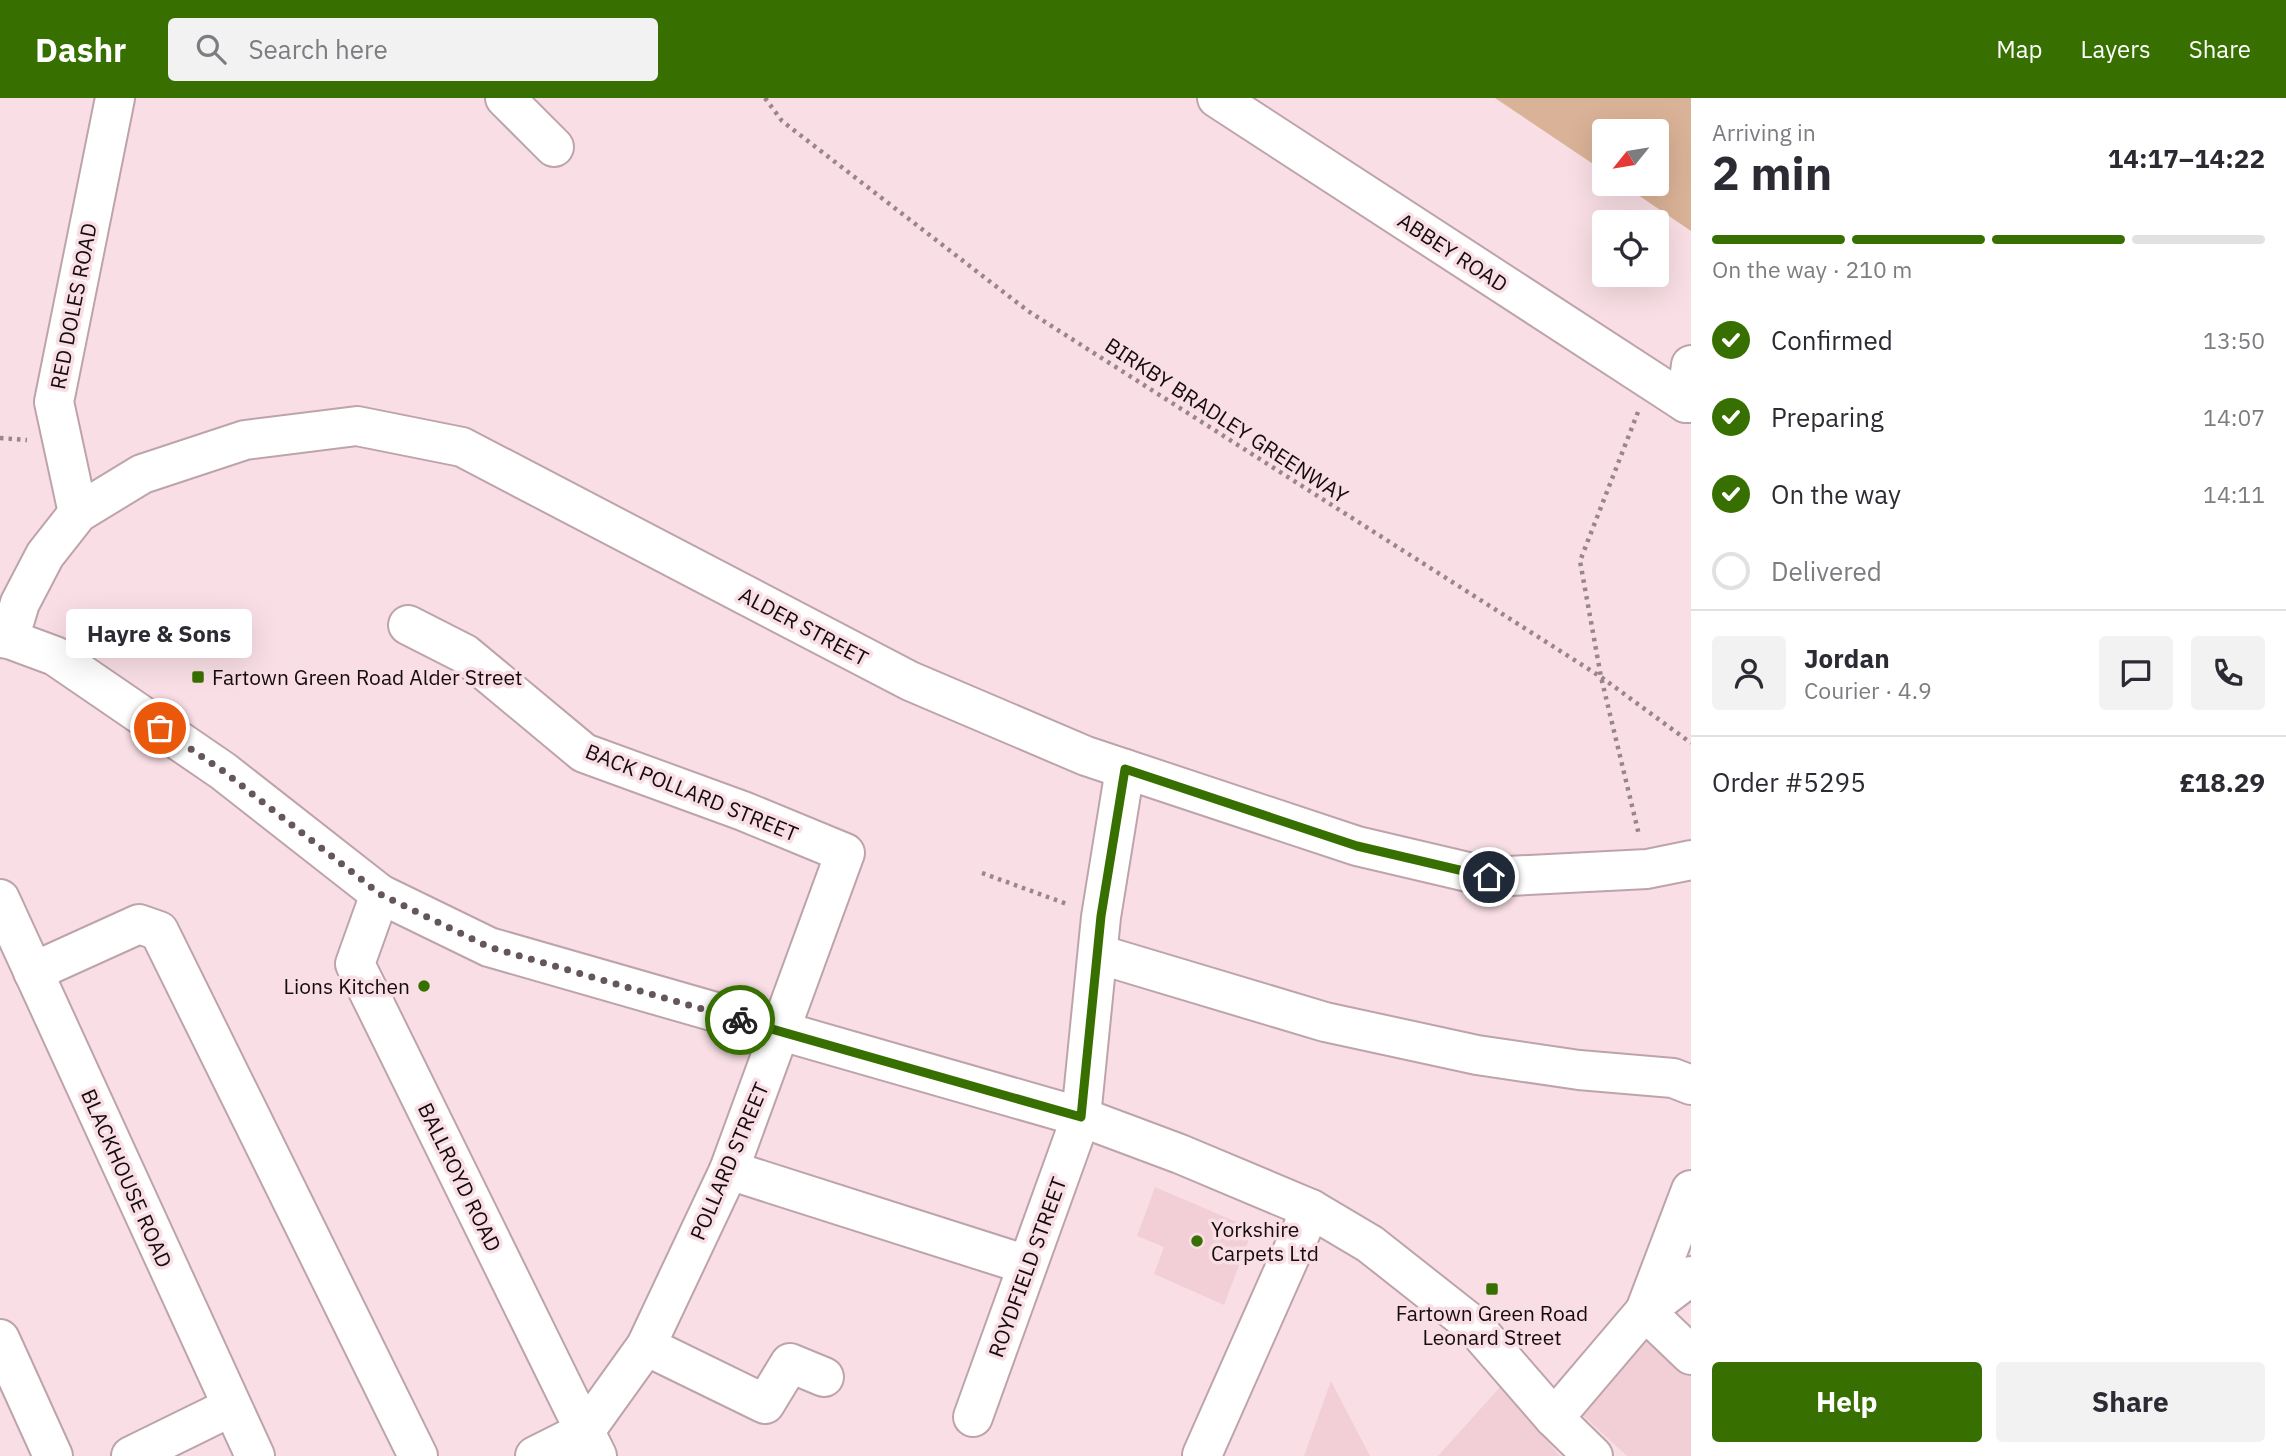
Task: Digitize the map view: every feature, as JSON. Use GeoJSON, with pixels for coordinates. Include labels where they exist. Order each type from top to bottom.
{"type":"FeatureCollection","features":[{"type":"Feature","properties":{"kind":"street","name":"RED DOLES ROAD"},"geometry":{"type":"LineString","coordinates":[[78,513],[54,402],[115,98]]}},
{"type":"Feature","properties":{"kind":"street"},"geometry":{"type":"LineString","coordinates":[[505,98],[554,147]]}},
{"type":"Feature","properties":{"kind":"street","name":"ABBEY ROAD"},"geometry":{"type":"LineString","coordinates":[[1217,98],[1689,403]]}},
{"type":"Feature","properties":{"kind":"street"},"geometry":{"type":"LineString","coordinates":[[1689,403],[1691,365]]}},
{"type":"Feature","properties":{"kind":"street","name":"ALDER STREET"},"geometry":{"type":"LineString","coordinates":[[4,639],[45,555],[78,513],[142,474],[245,440],[357,426],[462,447],[909,681],[1086,756],[1357,846],[1489,877],[1647,869],[1689,861]]}},
{"type":"Feature","properties":{"kind":"street","name":"BACK POLLARD STREET"},"geometry":{"type":"LineString","coordinates":[[408,625],[465,654],[584,753],[743,811],[845,853]]}},
{"type":"Feature","properties":{"kind":"street"},"geometry":{"type":"LineString","coordinates":[[4,639],[55,656],[223,771],[380,894],[489,947],[1081,1117],[1180,1154],[1311,1209],[1370,1244],[1474,1326],[1554,1418],[1593,1456]]}},
{"type":"Feature","properties":{"kind":"street","name":"ROYDFIELD STREET"},"geometry":{"type":"LineString","coordinates":[[973,1417],[1081,1117],[1101,916],[1125,769]]}},
{"type":"Feature","properties":{"kind":"street","name":"POLLARD STREET"},"geometry":{"type":"LineString","coordinates":[[591,1444],[646,1346],[729,1170],[781,1032],[820,958],[845,853]]}},
{"type":"Feature","properties":{"kind":"street","name":"BALLROYD ROAD"},"geometry":{"type":"LineString","coordinates":[[380,894],[355,964],[591,1444]]}},
{"type":"Feature","properties":{"kind":"street","name":"BLACKHOUSE ROAD"},"geometry":{"type":"LineString","coordinates":[[0,899],[255,1456]]}},
{"type":"Feature","properties":{"kind":"street"},"geometry":{"type":"LineString","coordinates":[[33,972],[139,924],[159,931],[418,1456]]}},
{"type":"Feature","properties":{"kind":"street"},"geometry":{"type":"LineString","coordinates":[[1098,954],[1325,1022],[1477,1055],[1579,1070],[1673,1078],[1691,1085]]}},
{"type":"Feature","properties":{"kind":"street"},"geometry":{"type":"LineString","coordinates":[[729,1170],[1027,1265]]}},
{"type":"Feature","properties":{"kind":"street"},"geometry":{"type":"LineString","coordinates":[[1646,1311],[1691,1190]]}},
{"type":"Feature","properties":{"kind":"street"},"geometry":{"type":"LineString","coordinates":[[1202,1455],[1311,1209]]}},
{"type":"Feature","properties":{"kind":"street"},"geometry":{"type":"LineString","coordinates":[[1554,1418],[1646,1311],[1691,1276]]}},
{"type":"Feature","properties":{"kind":"street"},"geometry":{"type":"LineString","coordinates":[[1646,1311],[1691,1355]]}},
{"type":"Feature","properties":{"kind":"street"},"geometry":{"type":"LineString","coordinates":[[0,1339],[53,1456]]}},
{"type":"Feature","properties":{"kind":"street"},"geometry":{"type":"LineString","coordinates":[[646,1346],[765,1404],[790,1363],[824,1377]]}},
{"type":"Feature","properties":{"kind":"street"},"geometry":{"type":"LineString","coordinates":[[131,1456],[231,1407]]}},
{"type":"Feature","properties":{"kind":"street"},"geometry":{"type":"LineString","coordinates":[[535,1456],[591,1444]]}},
{"type":"Feature","properties":{"kind":"path","name":"BIRKBY BRADLEY GREENWAY"},"geometry":{"type":"LineString","coordinates":[[765,98],[782,121],[1028,311],[1601,677],[1691,743]]}},
{"type":"Feature","properties":{"kind":"path"},"geometry":{"type":"LineString","coordinates":[[1647,869],[1601,677],[1580,561],[1650,380]]}},
{"type":"Feature","properties":{"kind":"path"},"geometry":{"type":"LineString","coordinates":[[982,873],[1101,916]]}},
{"type":"Feature","properties":{"kind":"shaded area"},"geometry":{"type":"Polygon","coordinates":[[[1495,98],[1691,98],[1691,231],[1669,216],[1669,210],[1660,210],[1640,196],[1670,196],[1670,119],[1592,119],[1592,163],[1495,98]]]}},
{"type":"Feature","properties":{"kind":"shaded area","name":"Yorkshire Carpets Ltd"},"geometry":{"type":"Polygon","coordinates":[[[1155,1187],[1253,1229],[1224,1305],[1154,1274],[1164,1247],[1137,1236],[1155,1187]]]}},
{"type":"Feature","properties":{"kind":"shaded area"},"geometry":{"type":"Polygon","coordinates":[[[1651,1325],[1691,1364],[1691,1456],[1627,1456],[1577,1410],[1651,1325]]]}},
{"type":"Feature","properties":{"kind":"shaded area"},"geometry":{"type":"Polygon","coordinates":[[[1331,1381],[1370,1456],[1304,1456],[1331,1381]]]}},
{"type":"Feature","properties":{"kind":"shaded area"},"geometry":{"type":"Polygon","coordinates":[[[1501,1386],[1560,1456],[1438,1456],[1501,1386]]]}},
{"type":"Feature","properties":{"kind":"way so far"},"geometry":{"type":"LineString","coordinates":[[160,728],[223,771],[380,894],[489,947],[740,1020]]}},
{"type":"Feature","properties":{"kind":"place","name":"Fartown Green Road Alder Street"},"geometry":{"type":"Point","coordinates":[198,677]}},
{"type":"Feature","properties":{"kind":"place","name":"Hayre & Sons"},"geometry":{"type":"Point","coordinates":[160,728]}},
{"type":"Feature","properties":{"kind":"place","name":"Lions Kitchen"},"geometry":{"type":"Point","coordinates":[424,986]}},
{"type":"Feature","properties":{"kind":"place","name":"Yorkshire Carpets Ltd"},"geometry":{"type":"Point","coordinates":[1197,1241]}},
{"type":"Feature","properties":{"kind":"place","name":"Fartown Green Road Leonard Street"},"geometry":{"type":"Point","coordinates":[1492,1289]}},
{"type":"Feature","properties":{"kind":"route"},"geometry":{"type":"LineString","coordinates":[[740,1020],[1081,1117],[1101,916],[1125,769],[1357,846],[1489,877]]}}]}
